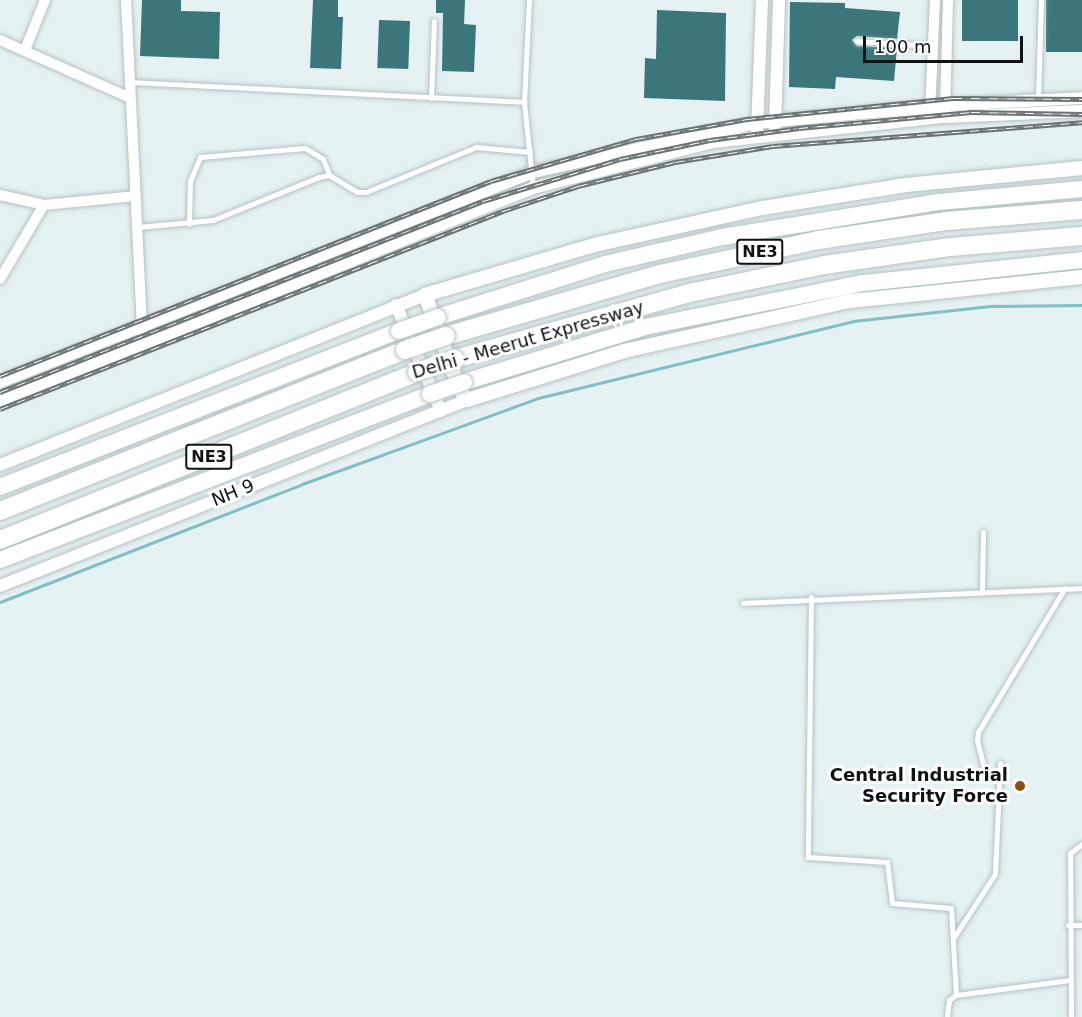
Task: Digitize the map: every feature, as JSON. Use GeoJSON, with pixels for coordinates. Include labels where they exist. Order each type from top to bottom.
{"type":"FeatureCollection","features":[{"type":"Feature","properties":{"kind":"highway"},"geometry":{"type":"LineString","coordinates":[[0,487],[438,316],[605,264],[722,237],[939,202],[1082,189]]}},
{"type":"Feature","properties":{"kind":"highway","name":"Delhi - Meerut Expressway"},"geometry":{"type":"LineString","coordinates":[[0,511],[405,350],[660,274],[818,240],[946,221],[1082,210]]}},
{"type":"Feature","properties":{"kind":"highway","name":"Delhi - Meerut Expressway"},"geometry":{"type":"LineString","coordinates":[[0,540],[417,372],[454,359],[693,292],[813,268],[951,247],[1082,237]]}},
{"type":"Feature","properties":{"kind":"highway"},"geometry":{"type":"LineString","coordinates":[[0,560],[430,394],[645,327],[864,283],[1082,260]]}},
{"type":"Feature","properties":{"kind":"main road"},"geometry":{"type":"LineString","coordinates":[[1082,168],[906,185],[762,208],[598,244],[425,294],[467,400],[624,351],[850,301],[1082,277]]}},
{"type":"Feature","properties":{"kind":"street"},"geometry":{"type":"LineString","coordinates":[[25,50],[45,0]]}},
{"type":"Feature","properties":{"kind":"street"},"geometry":{"type":"LineString","coordinates":[[126,0],[143,344]]}},
{"type":"Feature","properties":{"kind":"street"},"geometry":{"type":"LineString","coordinates":[[757,137],[762,0]]}},
{"type":"Feature","properties":{"kind":"street"},"geometry":{"type":"LineString","coordinates":[[775,128],[779,0]]}},
{"type":"Feature","properties":{"kind":"street"},"geometry":{"type":"LineString","coordinates":[[930,113],[935,0]]}},
{"type":"Feature","properties":{"kind":"street"},"geometry":{"type":"LineString","coordinates":[[945,111],[948,0]]}},
{"type":"Feature","properties":{"kind":"street"},"geometry":{"type":"LineString","coordinates":[[0,40],[130,98]]}},
{"type":"Feature","properties":{"kind":"street"},"geometry":{"type":"LineString","coordinates":[[759,69],[776,69]]}},
{"type":"Feature","properties":{"kind":"street"},"geometry":{"type":"LineString","coordinates":[[0,382],[533,172],[756,123],[775,128],[1038,100],[1082,98]]}},
{"type":"Feature","properties":{"kind":"street"},"geometry":{"type":"LineString","coordinates":[[945,111],[1082,111]]}},
{"type":"Feature","properties":{"kind":"street"},"geometry":{"type":"LineString","coordinates":[[0,402],[533,188],[713,142],[757,137],[775,128]]}},
{"type":"Feature","properties":{"kind":"street"},"geometry":{"type":"LineString","coordinates":[[0,195],[44,205],[135,196]]}},
{"type":"Feature","properties":{"kind":"street"},"geometry":{"type":"LineString","coordinates":[[0,279],[44,205]]}},
{"type":"Feature","properties":{"kind":"street"},"geometry":{"type":"LineString","coordinates":[[0,465],[425,294]]}},
{"type":"Feature","properties":{"kind":"street"},"geometry":{"type":"LineString","coordinates":[[396,305],[441,411]]}},
{"type":"Feature","properties":{"kind":"street","name":"NH 9"},"geometry":{"type":"LineString","coordinates":[[0,586],[467,400]]}},
{"type":"Feature","properties":{"kind":"lane"},"geometry":{"type":"LineString","coordinates":[[530,0],[524,102],[533,188]]}},
{"type":"Feature","properties":{"kind":"lane"},"geometry":{"type":"LineString","coordinates":[[1038,100],[1041,0]]}},
{"type":"Feature","properties":{"kind":"lane"},"geometry":{"type":"LineString","coordinates":[[431,98],[434,21]]}},
{"type":"Feature","properties":{"kind":"lane"},"geometry":{"type":"LineString","coordinates":[[857,41],[933,46]]}},
{"type":"Feature","properties":{"kind":"lane"},"geometry":{"type":"LineString","coordinates":[[130,82],[524,102]]}},
{"type":"Feature","properties":{"kind":"lane"},"geometry":{"type":"LineString","coordinates":[[189,224],[190,181],[200,157],[305,148],[323,159],[329,175],[357,192],[366,192],[477,147],[530,152]]}},
{"type":"Feature","properties":{"kind":"lane"},"geometry":{"type":"LineString","coordinates":[[136,227],[189,224],[234,214],[329,175]]}},
{"type":"Feature","properties":{"kind":"lane"},"geometry":{"type":"LineString","coordinates":[[982,591],[983,532]]}},
{"type":"Feature","properties":{"kind":"lane"},"geometry":{"type":"LineString","coordinates":[[985,772],[977,741],[978,732],[1065,588]]}},
{"type":"Feature","properties":{"kind":"lane"},"geometry":{"type":"LineString","coordinates":[[743,603],[811,597],[1082,588]]}},
{"type":"Feature","properties":{"kind":"lane"},"geometry":{"type":"LineString","coordinates":[[811,597],[808,856],[887,862],[892,903],[951,908],[956,995]]}},
{"type":"Feature","properties":{"kind":"lane"},"geometry":{"type":"LineString","coordinates":[[954,937],[995,874],[1000,763]]}},
{"type":"Feature","properties":{"kind":"lane"},"geometry":{"type":"LineString","coordinates":[[1071,1017],[1068,925],[1070,853],[1082,844]]}},
{"type":"Feature","properties":{"kind":"lane"},"geometry":{"type":"LineString","coordinates":[[1068,925],[1082,925]]}},
{"type":"Feature","properties":{"kind":"lane"},"geometry":{"type":"LineString","coordinates":[[947,1017],[949,1000],[956,995],[1070,980]]}},
{"type":"Feature","properties":{"kind":"building"},"geometry":{"type":"Polygon","coordinates":[[[142,0],[181,0],[181,11],[220,12],[219,59],[140,56],[142,0]]]}},
{"type":"Feature","properties":{"kind":"building"},"geometry":{"type":"Polygon","coordinates":[[[313,0],[338,0],[338,17],[343,17],[341,69],[310,68],[313,0]]]}},
{"type":"Feature","properties":{"kind":"building"},"geometry":{"type":"Polygon","coordinates":[[[436,0],[465,0],[464,24],[476,25],[474,72],[442,71],[443,13],[436,13],[436,0]]]}},
{"type":"Feature","properties":{"kind":"building"},"geometry":{"type":"Polygon","coordinates":[[[962,0],[1018,0],[1018,41],[962,41],[962,0]]]}},
{"type":"Feature","properties":{"kind":"building"},"geometry":{"type":"Polygon","coordinates":[[[1046,0],[1082,0],[1082,52],[1046,52],[1046,0]]]}},
{"type":"Feature","properties":{"kind":"building"},"geometry":{"type":"Polygon","coordinates":[[[790,2],[845,3],[845,8],[900,12],[897,39],[857,36],[852,40],[857,46],[897,48],[894,81],[836,77],[835,89],[789,87],[790,2]]]}},
{"type":"Feature","properties":{"kind":"building"},"geometry":{"type":"Polygon","coordinates":[[[657,10],[726,13],[725,101],[644,98],[645,58],[656,59],[657,10]]]}},
{"type":"Feature","properties":{"kind":"building"},"geometry":{"type":"Polygon","coordinates":[[[379,20],[410,21],[408,69],[377,68],[379,20]]]}},
{"type":"Feature","properties":{"kind":"waterway"},"geometry":{"type":"LineString","coordinates":[[0,602],[302,484],[538,398],[853,321],[990,306],[1082,305]]}},
{"type":"Feature","properties":{"kind":"railway"},"geometry":{"type":"LineString","coordinates":[[0,376],[491,181],[636,139],[747,119],[953,98],[1082,99]]}},
{"type":"Feature","properties":{"kind":"railway"},"geometry":{"type":"LineString","coordinates":[[0,392],[483,201],[620,159],[710,140],[799,128],[971,112],[1082,114]]}},
{"type":"Feature","properties":{"kind":"railway"},"geometry":{"type":"LineString","coordinates":[[0,409],[503,211],[578,186],[675,162],[773,146],[1082,122]]}},
{"type":"Feature","properties":{"kind":"place","name":"Central Industrial Security Force"},"geometry":{"type":"Point","coordinates":[1020,786]}}]}
